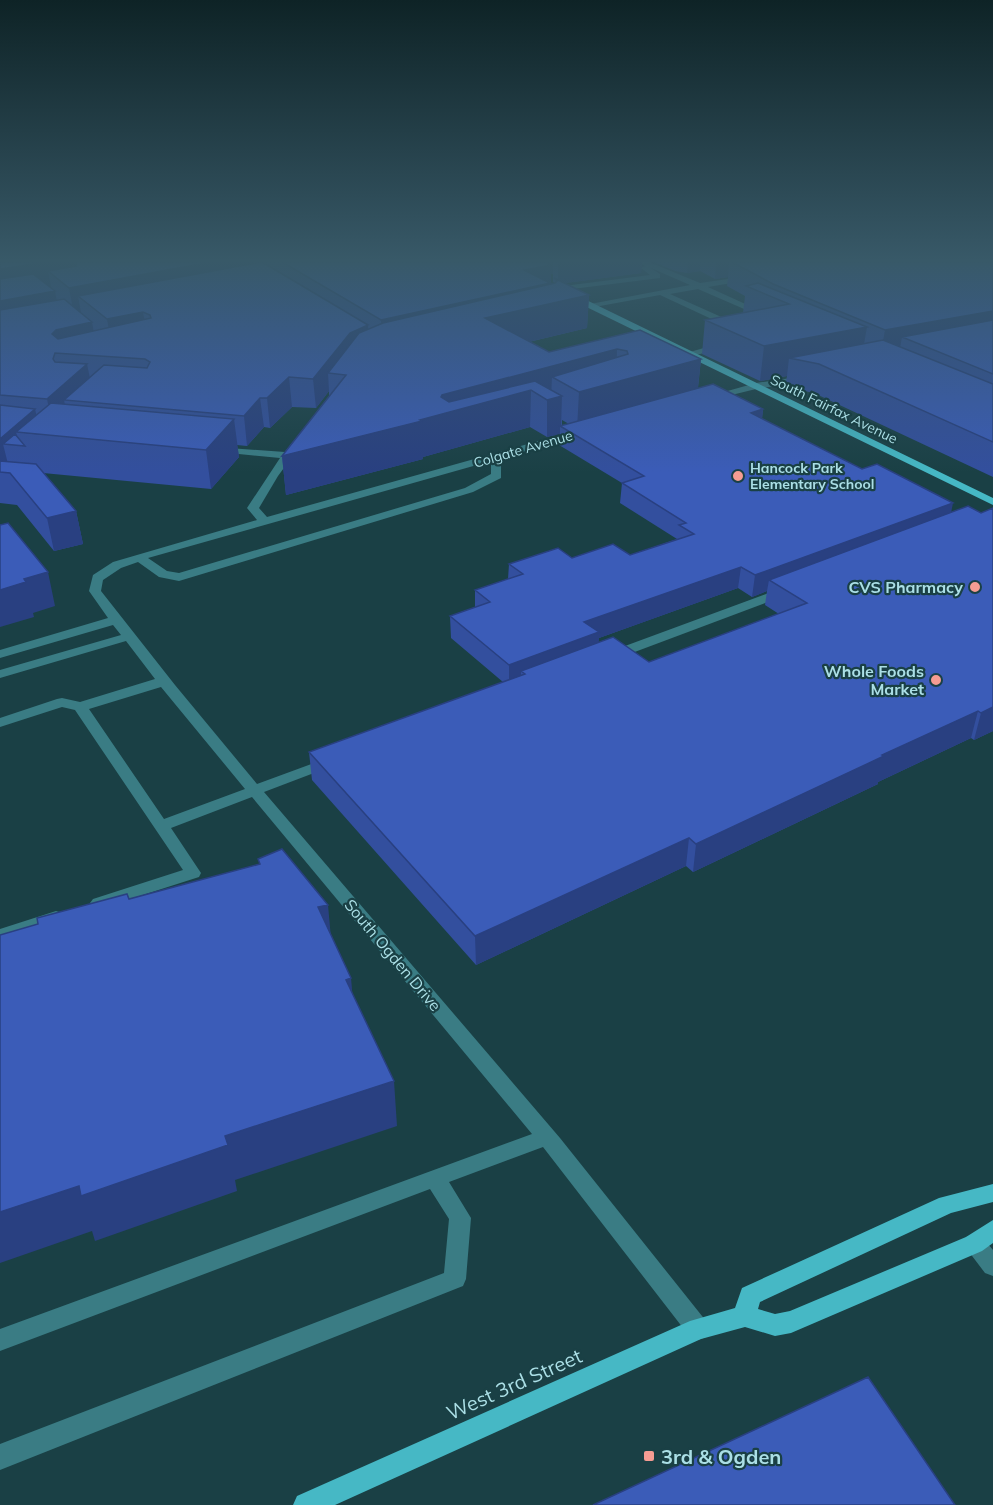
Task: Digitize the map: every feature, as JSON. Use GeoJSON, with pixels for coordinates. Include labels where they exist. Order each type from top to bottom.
{"type":"FeatureCollection","features":[{"type":"Feature","properties":{"kind":"main road","name":"South Fairfax Avenue"},"geometry":{"type":"LineString","coordinates":[[644,332],[993,502]]}},
{"type":"Feature","properties":{"kind":"main road"},"geometry":{"type":"LineString","coordinates":[[993,1193],[947,1205],[750,1295],[745,1316],[775,1325],[791,1322],[974,1244],[993,1230]]}},
{"type":"Feature","properties":{"kind":"main road","name":"West 3rd Street"},"geometry":{"type":"LineString","coordinates":[[306,1505],[698,1329],[745,1316]]}},
{"type":"Feature","properties":{"kind":"street"},"geometry":{"type":"LineString","coordinates":[[688,354],[737,342]]}},
{"type":"Feature","properties":{"kind":"street"},"geometry":{"type":"LineString","coordinates":[[704,399],[756,386],[812,378]]}},
{"type":"Feature","properties":{"kind":"street","name":"Colgate Avenue"},"geometry":{"type":"LineString","coordinates":[[97,578],[117,565],[139,557],[580,433],[558,424]]}},
{"type":"Feature","properties":{"kind":"street"},"geometry":{"type":"LineString","coordinates":[[264,521],[253,508],[302,438]]}},
{"type":"Feature","properties":{"kind":"street"},"geometry":{"type":"LineString","coordinates":[[208,448],[288,456]]}},
{"type":"Feature","properties":{"kind":"street"},"geometry":{"type":"LineString","coordinates":[[139,557],[163,574],[179,577],[470,490],[497,476],[496,456]]}},
{"type":"Feature","properties":{"kind":"street","name":"South Ogden Drive"},"geometry":{"type":"LineString","coordinates":[[97,578],[95,591],[116,620],[255,791],[546,1137],[647,1261],[698,1329]]}},
{"type":"Feature","properties":{"kind":"street"},"geometry":{"type":"LineString","coordinates":[[600,660],[800,585]]}},
{"type":"Feature","properties":{"kind":"street"},"geometry":{"type":"LineString","coordinates":[[0,654],[116,620]]}},
{"type":"Feature","properties":{"kind":"street"},"geometry":{"type":"LineString","coordinates":[[0,674],[130,636]]}},
{"type":"Feature","properties":{"kind":"street"},"geometry":{"type":"LineString","coordinates":[[0,723],[62,702],[80,707],[165,681]]}},
{"type":"Feature","properties":{"kind":"street"},"geometry":{"type":"LineString","coordinates":[[0,934],[193,873],[80,707]]}},
{"type":"Feature","properties":{"kind":"street"},"geometry":{"type":"LineString","coordinates":[[161,826],[345,757]]}},
{"type":"Feature","properties":{"kind":"street"},"geometry":{"type":"LineString","coordinates":[[0,1340],[546,1137]]}},
{"type":"Feature","properties":{"kind":"street"},"geometry":{"type":"LineString","coordinates":[[0,1456],[455,1279],[460,1218],[435,1178]]}},
{"type":"Feature","properties":{"kind":"street"},"geometry":{"type":"LineString","coordinates":[[974,1244],[993,1266]]}},
{"type":"Feature","properties":{"kind":"building"},"geometry":{"type":"Polygon","coordinates":[[[0,332],[54,332],[52,334],[58,339],[88,332],[352,332],[313,379],[289,377],[267,398],[260,398],[244,416],[64,400],[104,365],[147,368],[150,362],[145,359],[55,353],[53,359],[55,362],[87,364],[47,399],[0,395],[0,332]]]}},
{"type":"Feature","properties":{"kind":"building"},"geometry":{"type":"Polygon","coordinates":[[[512,332],[549,352],[631,332],[645,332],[701,359],[579,392],[552,377],[628,354],[627,351],[617,349],[441,397],[449,402],[535,381],[562,396],[547,400],[531,390],[420,420],[422,421],[282,456],[346,375],[328,373],[359,333],[512,332]]]}},
{"type":"Feature","properties":{"kind":"building"},"geometry":{"type":"Polygon","coordinates":[[[733,332],[839,332],[764,346],[733,332]]]}},
{"type":"Feature","properties":{"kind":"building"},"geometry":{"type":"Polygon","coordinates":[[[928,332],[993,332],[993,374],[902,337],[928,332]]]}},
{"type":"Feature","properties":{"kind":"building"},"geometry":{"type":"Polygon","coordinates":[[[883,340],[993,384],[993,442],[819,364],[789,358],[883,340]]]}},
{"type":"Feature","properties":{"kind":"building"},"geometry":{"type":"Polygon","coordinates":[[[713,384],[763,409],[751,413],[862,469],[877,464],[953,503],[755,575],[741,567],[584,622],[599,632],[509,665],[450,616],[490,602],[475,590],[523,574],[509,564],[558,548],[572,558],[613,544],[630,555],[694,534],[679,525],[686,523],[622,483],[644,476],[560,426],[713,384]]]}},
{"type":"Feature","properties":{"kind":"building"},"geometry":{"type":"Polygon","coordinates":[[[51,403],[234,419],[206,450],[16,432],[51,403]]]}},
{"type":"Feature","properties":{"kind":"building"},"geometry":{"type":"Polygon","coordinates":[[[0,405],[35,409],[0,439],[0,405]]]}},
{"type":"Feature","properties":{"kind":"building"},"geometry":{"type":"Polygon","coordinates":[[[15,434],[25,446],[3,444],[15,434]]]}},
{"type":"Feature","properties":{"kind":"building"},"geometry":{"type":"Polygon","coordinates":[[[0,461],[36,464],[76,511],[47,518],[10,473],[0,472],[0,461]]]}},
{"type":"Feature","properties":{"kind":"building"},"geometry":{"type":"Polygon","coordinates":[[[968,506],[981,513],[993,508],[993,707],[981,713],[978,711],[882,755],[884,756],[696,844],[689,838],[475,936],[309,752],[525,674],[521,671],[613,637],[649,662],[807,603],[769,580],[968,506]]]}},
{"type":"Feature","properties":{"kind":"building"},"geometry":{"type":"Polygon","coordinates":[[[8,523],[48,572],[24,579],[26,582],[0,590],[0,525],[8,523]]]}},
{"type":"Feature","properties":{"kind":"building"},"geometry":{"type":"Polygon","coordinates":[[[282,849],[328,905],[318,907],[351,978],[346,980],[394,1081],[225,1136],[228,1145],[81,1196],[79,1186],[0,1212],[0,935],[38,924],[37,918],[127,894],[129,899],[260,864],[258,859],[282,849]]]}},
{"type":"Feature","properties":{"kind":"building"},"geometry":{"type":"Polygon","coordinates":[[[868,1377],[955,1505],[593,1505],[868,1377]]]}},
{"type":"Feature","properties":{"kind":"place","name":"Hancock Park Elementary School"},"geometry":{"type":"Point","coordinates":[738,476]}},
{"type":"Feature","properties":{"kind":"place","name":"CVS Pharmacy"},"geometry":{"type":"Point","coordinates":[975,587]}},
{"type":"Feature","properties":{"kind":"place","name":"Whole Foods Market"},"geometry":{"type":"Point","coordinates":[936,680]}},
{"type":"Feature","properties":{"kind":"place","name":"3rd & Ogden"},"geometry":{"type":"Point","coordinates":[649,1456]}}]}
